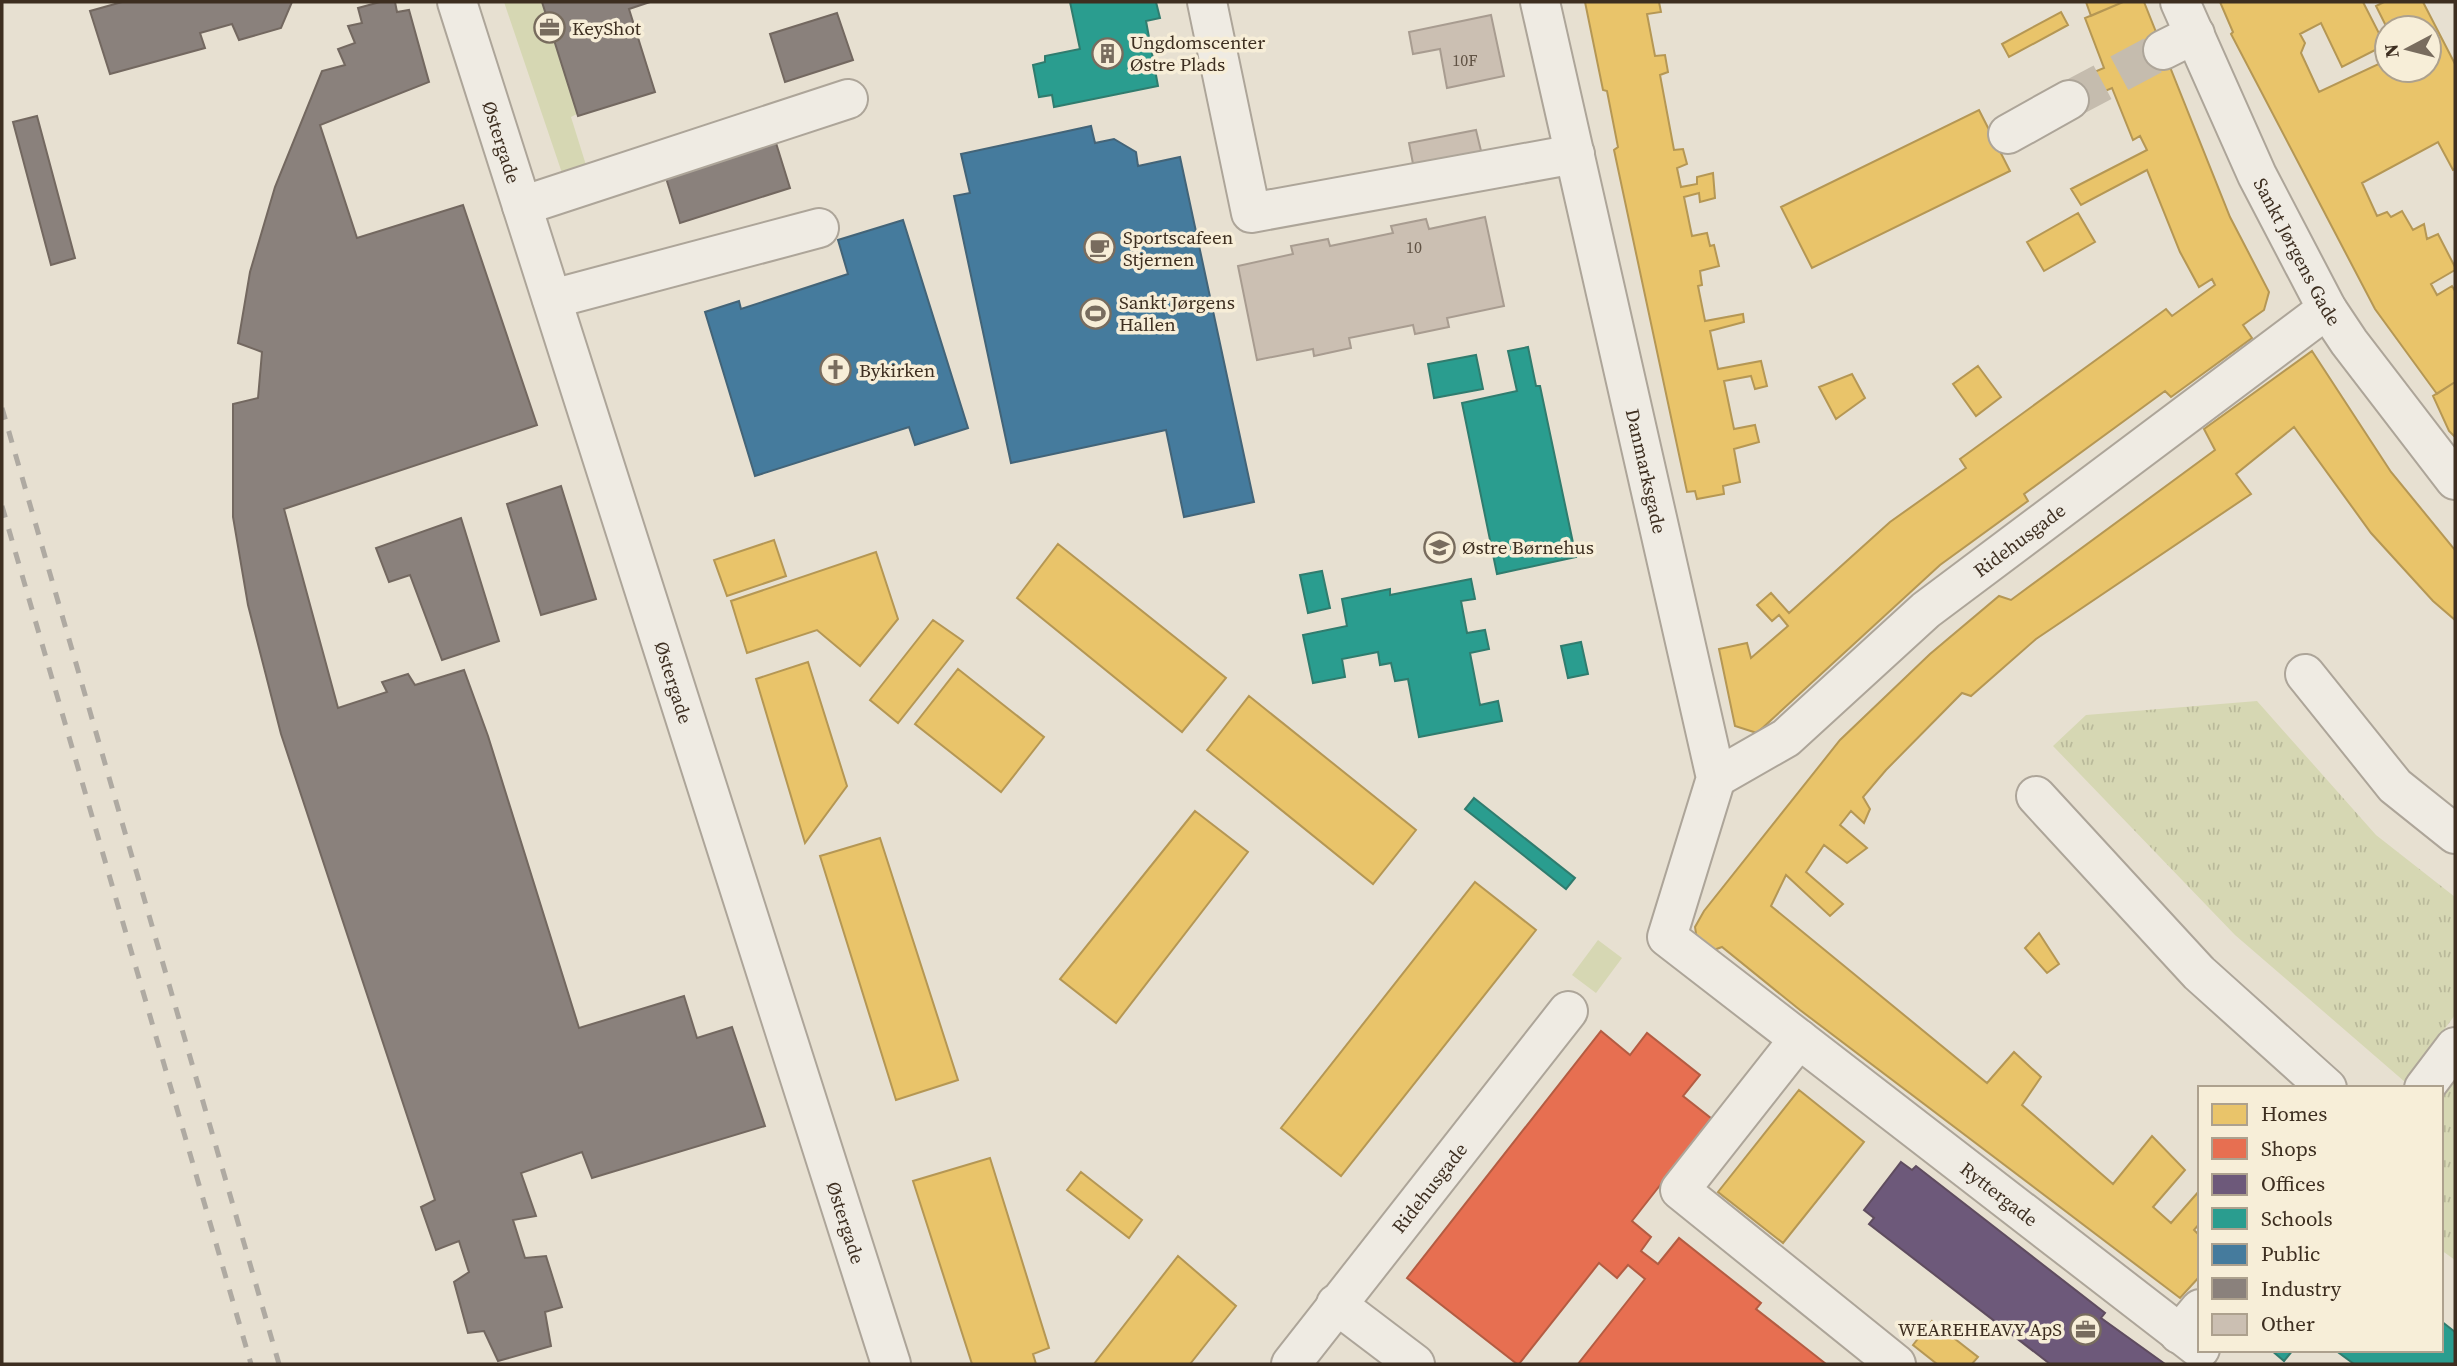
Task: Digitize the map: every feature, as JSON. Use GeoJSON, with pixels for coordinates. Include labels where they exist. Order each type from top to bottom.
{"type":"FeatureCollection","features":[{"type":"Feature","properties":{"kind":"street","name":"Østergade"},"geometry":{"type":"LineString","coordinates":[[457,2],[891,1364]]}},
{"type":"Feature","properties":{"kind":"street"},"geometry":{"type":"LineString","coordinates":[[1207,2],[1251,213],[1575,155]]}},
{"type":"Feature","properties":{"kind":"street","name":"Danmarksgade"},"geometry":{"type":"LineString","coordinates":[[1540,2],[1716,778],[1667,937]]}},
{"type":"Feature","properties":{"kind":"street","name":"Sankt Jørgens Gade"},"geometry":{"type":"LineString","coordinates":[[2179,29],[2327,309],[2348,342],[2455,480]]}},
{"type":"Feature","properties":{"kind":"street"},"geometry":{"type":"LineString","coordinates":[[522,206],[848,99]]}},
{"type":"Feature","properties":{"kind":"street"},"geometry":{"type":"LineString","coordinates":[[2008,134],[2069,100]]}},
{"type":"Feature","properties":{"kind":"street"},"geometry":{"type":"LineString","coordinates":[[552,299],[819,228]]}},
{"type":"Feature","properties":{"kind":"street","name":"Ridehusgade"},"geometry":{"type":"LineString","coordinates":[[1716,778],[1786,738],[1926,610],[2327,309]]}},
{"type":"Feature","properties":{"kind":"street"},"geometry":{"type":"LineString","coordinates":[[2305,674],[2395,786],[2455,834]]}},
{"type":"Feature","properties":{"kind":"street"},"geometry":{"type":"LineString","coordinates":[[2036,796],[2199,973],[2325,1086]]}},
{"type":"Feature","properties":{"kind":"street","name":"Ryttergade"},"geometry":{"type":"LineString","coordinates":[[1667,937],[2195,1336]]}},
{"type":"Feature","properties":{"kind":"street","name":"Ridehusgade"},"geometry":{"type":"LineString","coordinates":[[1290,1364],[1568,1011]]}},
{"type":"Feature","properties":{"kind":"street"},"geometry":{"type":"LineString","coordinates":[[1799,1039],[1680,1190],[1896,1364]]}},
{"type":"Feature","properties":{"kind":"street"},"geometry":{"type":"LineString","coordinates":[[2426,1086],[2455,1047]]}},
{"type":"Feature","properties":{"kind":"street"},"geometry":{"type":"LineString","coordinates":[[1336,1304],[1415,1364]]}},
{"type":"Feature","properties":{"kind":"green space"},"geometry":{"type":"Polygon","coordinates":[[[504,2],[542,2],[577,114],[571,117],[586,165],[562,173],[504,2]]]}},
{"type":"Feature","properties":{"kind":"green space"},"geometry":{"type":"Polygon","coordinates":[[[2257,701],[2376,835],[2455,897],[2455,1015],[2405,1082],[2235,935],[2053,746],[2086,715],[2257,701]]]}},
{"type":"Feature","properties":{"kind":"green space"},"geometry":{"type":"Polygon","coordinates":[[[1598,940],[1622,958],[1596,993],[1572,975],[1598,940]]]}},
{"type":"Feature","properties":{"kind":"green space"},"geometry":{"type":"Polygon","coordinates":[[[2455,1080],[2455,1260],[2443,1251],[2443,1097],[2455,1080]]]}},
{"type":"Feature","properties":{"kind":"building: Homes"},"geometry":{"type":"Polygon","coordinates":[[[1585,2],[1659,2],[1661,12],[1647,14],[1655,56],[1665,55],[1668,72],[1660,75],[1674,150],[1683,149],[1687,164],[1677,168],[1681,187],[1697,184],[1697,177],[1713,173],[1715,198],[1700,202],[1699,193],[1684,197],[1692,236],[1707,233],[1710,246],[1714,245],[1719,266],[1700,271],[1702,285],[1698,286],[1705,321],[1743,314],[1744,322],[1710,331],[1718,369],[1761,361],[1767,386],[1755,389],[1751,376],[1724,381],[1734,429],[1755,425],[1759,442],[1734,449],[1740,482],[1723,486],[1724,494],[1697,499],[1695,491],[1687,492],[1614,150],[1618,147],[1607,91],[1603,90],[1585,2]]]}},
{"type":"Feature","properties":{"kind":"building: Homes"},"geometry":{"type":"Polygon","coordinates":[[[2086,2],[2123,2],[2091,16],[2086,2]]]}},
{"type":"Feature","properties":{"kind":"building: Homes"},"geometry":{"type":"Polygon","coordinates":[[[2123,2],[2144,2],[2230,217],[2269,292],[2264,310],[2243,325],[2252,338],[2171,397],[2165,391],[2024,494],[2028,501],[1940,565],[1757,733],[1735,726],[1719,649],[1747,643],[1751,658],[1788,626],[1779,615],[1772,621],[1757,605],[1771,593],[1789,613],[1890,522],[1966,468],[1960,459],[2166,309],[2172,316],[2215,285],[2212,279],[2199,287],[2180,252],[2147,170],[2081,205],[2071,189],[2147,150],[2140,136],[2133,140],[2112,88],[2071,105],[2063,85],[2104,68],[2085,18],[2123,2]]]}},
{"type":"Feature","properties":{"kind":"building: Homes"},"geometry":{"type":"Polygon","coordinates":[[[2220,2],[2363,2],[2373,22],[2373,51],[2342,67],[2321,23],[2300,34],[2305,43],[2301,53],[2319,92],[2373,67],[2373,84],[2443,84],[2443,41],[2455,64],[2455,169],[2453,170],[2438,142],[2362,183],[2377,216],[2387,212],[2391,217],[2402,211],[2413,230],[2424,224],[2427,239],[2438,234],[2455,267],[2455,270],[2431,284],[2437,295],[2452,286],[2455,291],[2455,382],[2437,394],[2375,309],[2231,34],[2233,32],[2220,2]]]}},
{"type":"Feature","properties":{"kind":"building: Homes"},"geometry":{"type":"Polygon","coordinates":[[[2384,2],[2423,2],[2429,14],[2380,14],[2376,6],[2384,2]]]}},
{"type":"Feature","properties":{"kind":"building: Homes"},"geometry":{"type":"Polygon","coordinates":[[[2061,12],[2068,25],[2009,57],[2002,44],[2061,12]]]}},
{"type":"Feature","properties":{"kind":"building: Homes"},"geometry":{"type":"Polygon","coordinates":[[[1979,110],[2010,171],[1812,268],[1781,207],[1979,110]]]}},
{"type":"Feature","properties":{"kind":"building: Homes"},"geometry":{"type":"Polygon","coordinates":[[[2078,213],[2095,242],[2044,271],[2027,242],[2078,213]]]}},
{"type":"Feature","properties":{"kind":"building: Homes"},"geometry":{"type":"Polygon","coordinates":[[[2312,351],[2391,472],[2455,550],[2455,620],[2433,601],[2371,533],[2294,427],[2236,474],[2251,494],[2036,639],[1971,696],[1962,693],[1886,770],[1863,797],[1870,809],[1864,823],[1851,811],[1840,825],[1867,848],[1847,863],[1824,845],[1806,872],[1843,904],[1830,916],[1786,875],[1771,906],[1987,1083],[2014,1052],[2041,1077],[2022,1105],[2113,1184],[2152,1136],[2185,1170],[2153,1207],[2171,1223],[2198,1192],[2198,1225],[2194,1230],[2198,1234],[2198,1278],[2180,1298],[1800,1010],[1722,947],[1711,951],[1697,940],[1695,927],[1704,911],[1840,740],[1930,654],[1999,596],[2011,600],[2215,450],[2204,429],[2312,351]]]}},
{"type":"Feature","properties":{"kind":"building: Homes"},"geometry":{"type":"Polygon","coordinates":[[[1978,366],[2001,397],[1976,416],[1953,384],[1978,366]]]}},
{"type":"Feature","properties":{"kind":"building: Homes"},"geometry":{"type":"Polygon","coordinates":[[[1852,374],[1865,398],[1836,419],[1819,387],[1852,374]]]}},
{"type":"Feature","properties":{"kind":"building: Homes"},"geometry":{"type":"Polygon","coordinates":[[[2455,382],[2455,437],[2449,431],[2433,396],[2455,382]]]}},
{"type":"Feature","properties":{"kind":"building: Homes"},"geometry":{"type":"Polygon","coordinates":[[[774,540],[786,576],[727,596],[714,560],[774,540]]]}},
{"type":"Feature","properties":{"kind":"building: Homes"},"geometry":{"type":"Polygon","coordinates":[[[1058,544],[1226,678],[1182,732],[1017,598],[1058,544]]]}},
{"type":"Feature","properties":{"kind":"building: Homes"},"geometry":{"type":"Polygon","coordinates":[[[876,552],[898,619],[860,666],[817,630],[747,653],[731,601],[876,552]]]}},
{"type":"Feature","properties":{"kind":"building: Homes"},"geometry":{"type":"Polygon","coordinates":[[[933,620],[963,641],[898,723],[870,700],[933,620]]]}},
{"type":"Feature","properties":{"kind":"building: Homes"},"geometry":{"type":"Polygon","coordinates":[[[808,662],[847,786],[805,843],[756,679],[808,662]]]}},
{"type":"Feature","properties":{"kind":"building: Homes"},"geometry":{"type":"Polygon","coordinates":[[[958,669],[1044,737],[1001,792],[915,724],[958,669]]]}},
{"type":"Feature","properties":{"kind":"building: Homes"},"geometry":{"type":"Polygon","coordinates":[[[1249,696],[1416,830],[1373,884],[1207,750],[1249,696]]]}},
{"type":"Feature","properties":{"kind":"building: Homes"},"geometry":{"type":"Polygon","coordinates":[[[1195,811],[1248,852],[1116,1023],[1060,979],[1195,811]]]}},
{"type":"Feature","properties":{"kind":"building: Homes"},"geometry":{"type":"Polygon","coordinates":[[[880,838],[958,1080],[896,1100],[820,856],[880,838]]]}},
{"type":"Feature","properties":{"kind":"building: Homes"},"geometry":{"type":"Polygon","coordinates":[[[1475,882],[1536,930],[1341,1176],[1281,1128],[1475,882]]]}},
{"type":"Feature","properties":{"kind":"building: Homes"},"geometry":{"type":"Polygon","coordinates":[[[2039,933],[2059,964],[2047,973],[2025,948],[2039,933]]]}},
{"type":"Feature","properties":{"kind":"building: Homes"},"geometry":{"type":"Polygon","coordinates":[[[1799,1090],[1864,1142],[1783,1243],[1718,1192],[1799,1090]]]}},
{"type":"Feature","properties":{"kind":"building: Homes"},"geometry":{"type":"Polygon","coordinates":[[[990,1158],[1049,1348],[1033,1354],[1036,1364],[972,1364],[913,1181],[990,1158]]]}},
{"type":"Feature","properties":{"kind":"building: Homes"},"geometry":{"type":"Polygon","coordinates":[[[1081,1172],[1142,1220],[1129,1238],[1067,1190],[1081,1172]]]}},
{"type":"Feature","properties":{"kind":"building: Homes"},"geometry":{"type":"Polygon","coordinates":[[[1178,1256],[1236,1306],[1190,1364],[1094,1364],[1178,1256]]]}},
{"type":"Feature","properties":{"kind":"building: Homes"},"geometry":{"type":"Polygon","coordinates":[[[1932,1321],[1978,1357],[1972,1364],[1937,1364],[1913,1345],[1932,1321]]]}},
{"type":"Feature","properties":{"kind":"building: Shops"},"geometry":{"type":"Polygon","coordinates":[[[1601,1031],[1630,1055],[1647,1033],[1700,1075],[1683,1096],[1712,1119],[1632,1221],[1651,1237],[1641,1251],[1658,1264],[1679,1238],[1761,1303],[1756,1309],[1826,1364],[1578,1364],[1645,1279],[1628,1265],[1617,1278],[1599,1263],[1517,1364],[1407,1278],[1601,1031]]]}},
{"type":"Feature","properties":{"kind":"building: Offices"},"geometry":{"type":"Polygon","coordinates":[[[1901,1162],[1912,1170],[1916,1166],[2105,1313],[2101,1318],[2165,1364],[2050,1364],[1869,1224],[1874,1218],[1864,1210],[1901,1162]]]}},
{"type":"Feature","properties":{"kind":"building: Schools","name":"Ungdomscenter Østre Plads"},"geometry":{"type":"Polygon","coordinates":[[[1070,2],[1156,2],[1160,18],[1146,21],[1158,86],[1054,107],[1052,95],[1039,97],[1033,65],[1045,62],[1045,56],[1080,49],[1070,2]]]}},
{"type":"Feature","properties":{"kind":"building: Schools"},"geometry":{"type":"Polygon","coordinates":[[[1528,347],[1536,386],[1540,386],[1576,557],[1497,574],[1462,403],[1517,391],[1508,351],[1528,347]]]}},
{"type":"Feature","properties":{"kind":"building: Schools"},"geometry":{"type":"Polygon","coordinates":[[[1476,355],[1483,389],[1434,398],[1428,364],[1476,355]]]}},
{"type":"Feature","properties":{"kind":"building: Schools"},"geometry":{"type":"Polygon","coordinates":[[[1322,571],[1330,608],[1308,613],[1300,575],[1322,571]]]}},
{"type":"Feature","properties":{"kind":"building: Schools"},"geometry":{"type":"Polygon","coordinates":[[[1471,579],[1475,599],[1461,601],[1467,633],[1485,630],[1489,649],[1470,653],[1480,705],[1498,701],[1502,721],[1419,737],[1408,679],[1395,681],[1391,663],[1380,665],[1378,652],[1342,659],[1345,677],[1313,683],[1303,635],[1347,626],[1342,599],[1390,589],[1390,595],[1471,579]]]}},
{"type":"Feature","properties":{"kind":"building: Schools"},"geometry":{"type":"Polygon","coordinates":[[[1581,642],[1588,674],[1568,678],[1561,646],[1581,642]]]}},
{"type":"Feature","properties":{"kind":"building: Schools"},"geometry":{"type":"Polygon","coordinates":[[[1474,798],[1575,878],[1566,889],[1465,809],[1474,798]]]}},
{"type":"Feature","properties":{"kind":"building: Schools"},"geometry":{"type":"Polygon","coordinates":[[[2443,1323],[2455,1332],[2455,1364],[2354,1364],[2338,1352],[2443,1352],[2443,1323]]]}},
{"type":"Feature","properties":{"kind":"building: Schools"},"geometry":{"type":"Polygon","coordinates":[[[2273,1352],[2291,1352],[2284,1361],[2273,1352]]]}},
{"type":"Feature","properties":{"kind":"building: Public","name":"Sankt Jørgens Hallen"},"geometry":{"type":"Polygon","coordinates":[[[1091,126],[1095,143],[1114,139],[1136,152],[1138,166],[1180,157],[1254,502],[1184,517],[1166,430],[1011,463],[954,196],[970,193],[961,154],[1091,126]]]}},
{"type":"Feature","properties":{"kind":"building: Public","name":"Bykirken"},"geometry":{"type":"Polygon","coordinates":[[[903,220],[968,428],[915,445],[909,427],[755,476],[705,312],[739,301],[741,309],[848,274],[838,240],[903,220]]]}},
{"type":"Feature","properties":{"kind":"building: Industry"},"geometry":{"type":"Polygon","coordinates":[[[122,2],[292,2],[281,28],[239,40],[232,24],[200,33],[205,48],[110,74],[90,11],[122,2]]]}},
{"type":"Feature","properties":{"kind":"building: Industry"},"geometry":{"type":"Polygon","coordinates":[[[380,2],[395,2],[397,12],[409,10],[429,82],[320,125],[357,238],[463,205],[537,425],[284,509],[338,708],[387,692],[382,682],[408,674],[415,685],[464,670],[488,736],[579,1028],[684,996],[697,1038],[732,1027],[765,1126],[592,1178],[582,1152],[521,1173],[536,1216],[513,1220],[525,1258],[546,1256],[562,1307],[545,1312],[551,1346],[498,1361],[484,1331],[468,1333],[454,1282],[469,1272],[459,1241],[436,1250],[421,1207],[435,1200],[281,734],[248,605],[233,517],[233,404],[258,398],[262,352],[238,343],[250,272],[275,187],[322,71],[345,65],[338,49],[355,43],[348,26],[362,23],[358,8],[380,2]]]}},
{"type":"Feature","properties":{"kind":"building: Industry"},"geometry":{"type":"Polygon","coordinates":[[[542,2],[650,2],[629,9],[655,92],[578,116],[542,2]]]}},
{"type":"Feature","properties":{"kind":"building: Industry"},"geometry":{"type":"Polygon","coordinates":[[[837,13],[853,60],[785,82],[770,34],[837,13]]]}},
{"type":"Feature","properties":{"kind":"building: Industry"},"geometry":{"type":"Polygon","coordinates":[[[37,116],[75,258],[51,265],[13,122],[37,116]]]}},
{"type":"Feature","properties":{"kind":"building: Industry"},"geometry":{"type":"Polygon","coordinates":[[[776,143],[790,188],[680,223],[666,178],[776,143]]]}},
{"type":"Feature","properties":{"kind":"building: Industry"},"geometry":{"type":"Polygon","coordinates":[[[561,486],[596,599],[541,615],[507,504],[561,486]]]}},
{"type":"Feature","properties":{"kind":"building: Industry"},"geometry":{"type":"Polygon","coordinates":[[[461,518],[499,641],[442,660],[410,575],[389,582],[376,548],[461,518]]]}},
{"type":"Feature","properties":{"kind":"building: Other"},"geometry":{"type":"Polygon","coordinates":[[[1491,15],[1504,76],[1447,88],[1440,49],[1413,54],[1409,32],[1491,15]]]}},
{"type":"Feature","properties":{"kind":"building: Other"},"geometry":{"type":"Polygon","coordinates":[[[1476,130],[1482,155],[1414,169],[1409,143],[1476,130]]]}},
{"type":"Feature","properties":{"kind":"building: Other"},"geometry":{"type":"Polygon","coordinates":[[[1485,217],[1504,306],[1447,318],[1449,327],[1415,334],[1413,325],[1349,338],[1351,348],[1314,356],[1313,349],[1257,360],[1238,266],[1293,254],[1291,246],[1328,239],[1330,246],[1393,233],[1391,226],[1426,219],[1429,229],[1485,217]]]}},
{"type":"Feature","properties":{"kind":"tunnel"},"geometry":{"type":"LineString","coordinates":[[2069,100],[2163,50]]}},
{"type":"Feature","properties":{"kind":"railway"},"geometry":{"type":"LineString","coordinates":[[2,408],[279,1364]]}},
{"type":"Feature","properties":{"kind":"railway"},"geometry":{"type":"LineString","coordinates":[[2,506],[251,1364]]}},
{"type":"Feature","properties":{"kind":"place","name":"KeyShot"},"geometry":{"type":"Point","coordinates":[549,28]}},
{"type":"Feature","properties":{"kind":"place","name":"Ungdomscenter Østre Plads"},"geometry":{"type":"Point","coordinates":[1107,53]}},
{"type":"Feature","properties":{"kind":"place","name":"Sportscafeen Stjernen"},"geometry":{"type":"Point","coordinates":[1100,248]}},
{"type":"Feature","properties":{"kind":"place","name":"Sankt Jørgens Hallen"},"geometry":{"type":"Point","coordinates":[1096,313]}},
{"type":"Feature","properties":{"kind":"place","name":"Bykirken"},"geometry":{"type":"Point","coordinates":[836,370]}},
{"type":"Feature","properties":{"kind":"place","name":"Østre Børnehus"},"geometry":{"type":"Point","coordinates":[1439,547]}},
{"type":"Feature","properties":{"kind":"place","name":"WEAREHEAVY ApS"},"geometry":{"type":"Point","coordinates":[2085,1329]}}]}
